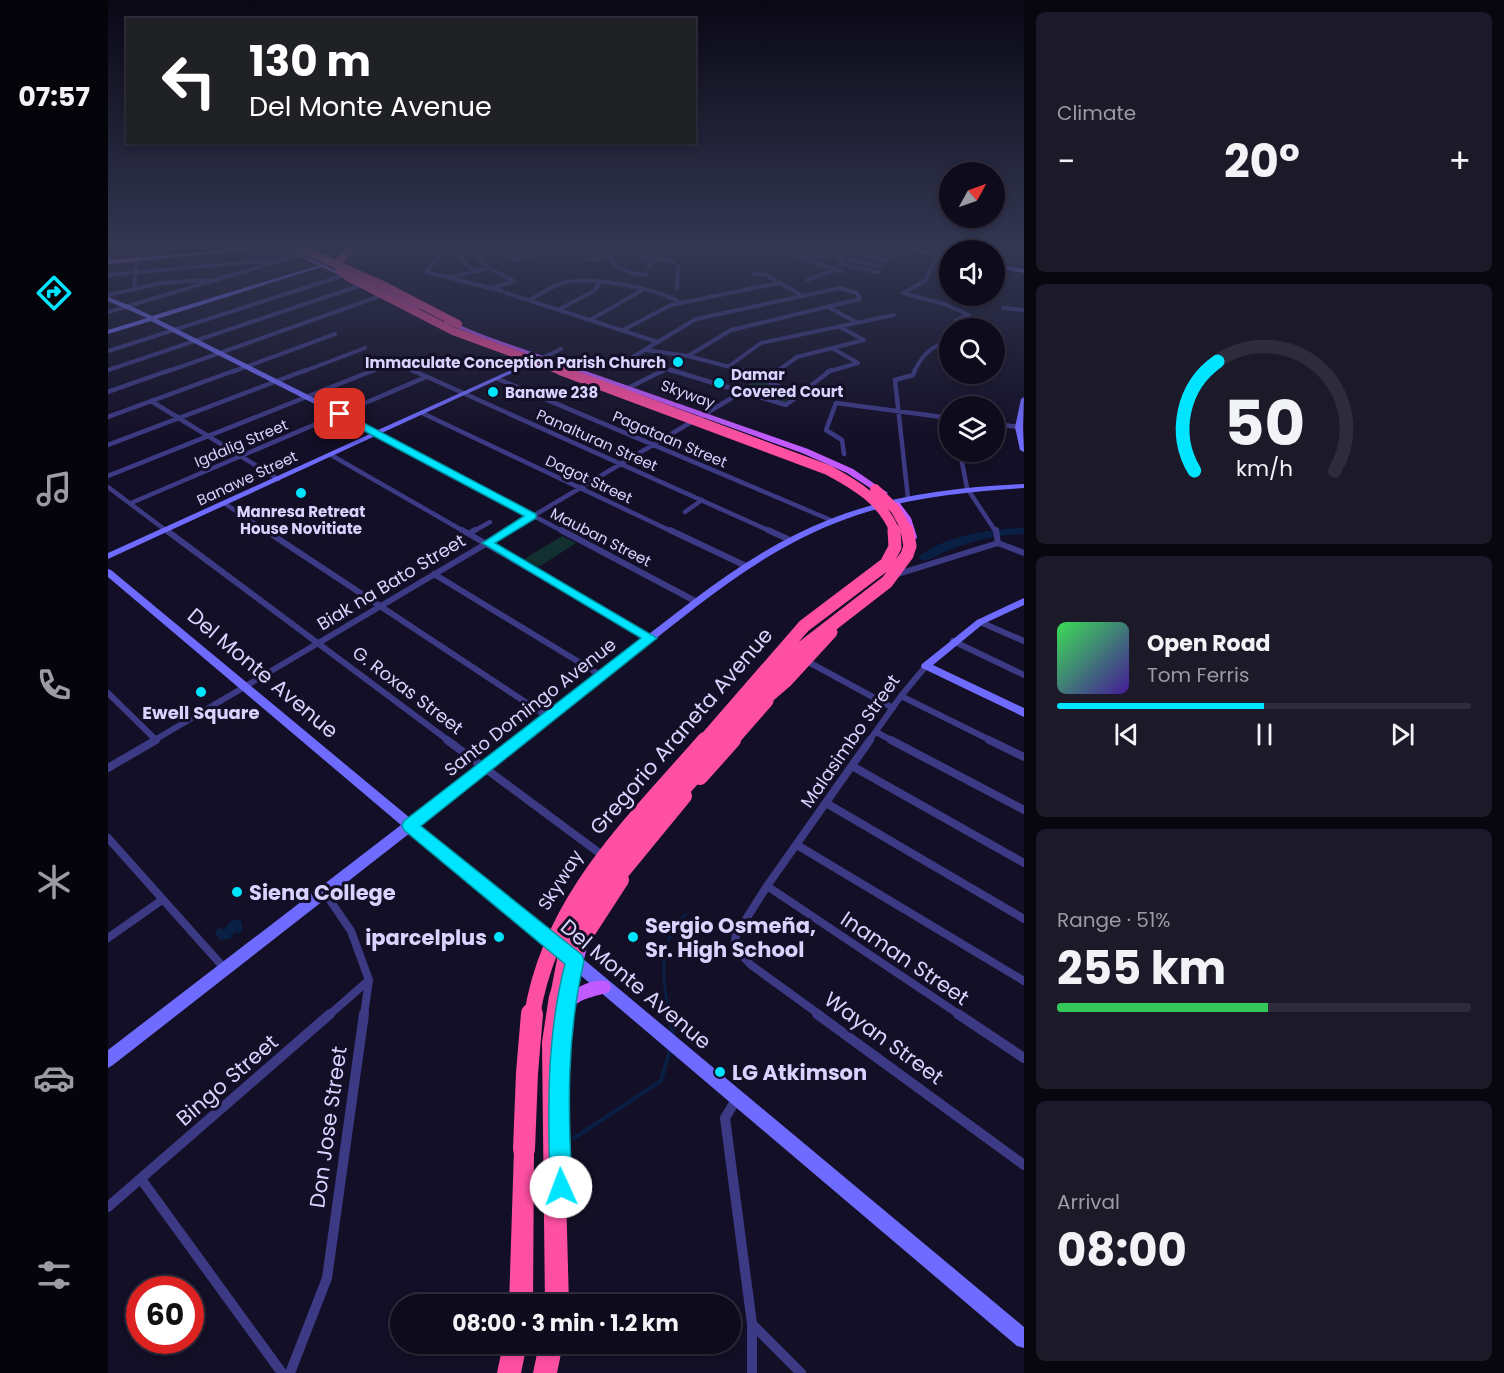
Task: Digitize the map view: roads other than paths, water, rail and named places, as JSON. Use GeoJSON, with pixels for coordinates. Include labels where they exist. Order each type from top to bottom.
{"type":"FeatureCollection","features":[{"type":"Feature","properties":{"kind":"highway","name":"Skyway"},"geometry":{"type":"LineString","coordinates":[[420,313],[466,337],[835,472],[868,494],[889,517],[896,540],[892,556],[875,573],[822,611],[799,632],[607,852],[585,880],[563,916],[548,951],[534,1003],[528,1047],[521,1294]]}},
{"type":"Feature","properties":{"kind":"highway","name":"Skyway"},"geometry":{"type":"LineString","coordinates":[[427,313],[459,329],[810,455],[857,477],[897,510],[907,529],[910,542],[908,554],[887,584],[794,654],[671,792],[589,892],[568,945],[561,1000]]}},
{"type":"Feature","properties":{"kind":"highway","name":"Skyway"},"geometry":{"type":"LineString","coordinates":[[438,313],[488,339]]}},
{"type":"Feature","properties":{"kind":"highway","name":"Skyway"},"geometry":{"type":"LineString","coordinates":[[559,1294],[552,1042],[571,956],[602,906],[634,862],[786,681],[855,606]]}},
{"type":"Feature","properties":{"kind":"highway","name":"Skyway"},"geometry":{"type":"LineString","coordinates":[[534,1003],[566,955],[591,909],[681,799],[799,663],[822,611]]}},
{"type":"Feature","properties":{"kind":"highway"},"geometry":{"type":"LineString","coordinates":[[509,1373],[514,1354]]}},
{"type":"Feature","properties":{"kind":"highway"},"geometry":{"type":"LineString","coordinates":[[548,1373],[551,1354]]}},
{"type":"Feature","properties":{"kind":"main road","name":"Mauban Street"},"geometry":{"type":"LineString","coordinates":[[142,313],[378,433]]}},
{"type":"Feature","properties":{"kind":"main road"},"geometry":{"type":"LineString","coordinates":[[108,332],[168,313]]}},
{"type":"Feature","properties":{"kind":"main road"},"geometry":{"type":"LineString","coordinates":[[421,313],[468,337],[623,389],[821,468],[842,480],[877,507]]}},
{"type":"Feature","properties":{"kind":"main road"},"geometry":{"type":"LineString","coordinates":[[428,313],[539,360]]}},
{"type":"Feature","properties":{"kind":"main road"},"geometry":{"type":"LineString","coordinates":[[437,313],[488,339]]}},
{"type":"Feature","properties":{"kind":"main road","name":"Banawe Street"},"geometry":{"type":"LineString","coordinates":[[108,556],[539,360]]}},
{"type":"Feature","properties":{"kind":"main road"},"geometry":{"type":"LineString","coordinates":[[1024,401],[1020,427],[1024,450]]}},
{"type":"Feature","properties":{"kind":"main road","name":"Gregorio Araneta Avenue"},"geometry":{"type":"LineString","coordinates":[[522,1294],[526,1260],[526,1049],[536,985],[550,941],[566,905],[602,855],[791,654],[898,574],[912,555],[913,538],[907,518],[894,502],[874,485],[830,461],[696,418]]}},
{"type":"Feature","properties":{"kind":"main road","name":"Santo Domingo Avenue"},"geometry":{"type":"LineString","coordinates":[[108,1060],[650,638],[746,566],[790,540],[833,521],[894,502],[967,488],[1024,486]]}},
{"type":"Feature","properties":{"kind":"main road","name":"Gregorio Araneta Avenue"},"geometry":{"type":"LineString","coordinates":[[571,956],[606,894],[632,856],[791,654],[805,628],[876,575],[890,554],[891,531],[877,507]]}},
{"type":"Feature","properties":{"kind":"main road","name":"Del Monte Avenue"},"geometry":{"type":"LineString","coordinates":[[108,572],[410,825],[571,956],[661,1036],[1024,1339]]}},
{"type":"Feature","properties":{"kind":"main road","name":"Malasimbo Street"},"geometry":{"type":"LineString","coordinates":[[926,666],[953,641],[980,621],[1022,605]]}},
{"type":"Feature","properties":{"kind":"main road"},"geometry":{"type":"LineString","coordinates":[[926,666],[1024,712]]}},
{"type":"Feature","properties":{"kind":"main road"},"geometry":{"type":"LineString","coordinates":[[566,905],[574,918],[571,956]]}},
{"type":"Feature","properties":{"kind":"main road"},"geometry":{"type":"LineString","coordinates":[[561,1000],[604,987]]}},
{"type":"Feature","properties":{"kind":"street"},"geometry":{"type":"LineString","coordinates":[[108,351],[227,313]]}},
{"type":"Feature","properties":{"kind":"street"},"geometry":{"type":"LineString","coordinates":[[108,370],[279,313]]}},
{"type":"Feature","properties":{"kind":"street"},"geometry":{"type":"LineString","coordinates":[[108,392],[327,313]]}},
{"type":"Feature","properties":{"kind":"street"},"geometry":{"type":"LineString","coordinates":[[568,313],[658,342]]}},
{"type":"Feature","properties":{"kind":"street"},"geometry":{"type":"LineString","coordinates":[[590,320],[602,313]]}},
{"type":"Feature","properties":{"kind":"street"},"geometry":{"type":"LineString","coordinates":[[623,330],[653,313]]}},
{"type":"Feature","properties":{"kind":"street"},"geometry":{"type":"LineString","coordinates":[[723,313],[698,319],[631,358],[786,405],[828,371],[858,363],[832,348]]}},
{"type":"Feature","properties":{"kind":"street"},"geometry":{"type":"LineString","coordinates":[[688,356],[731,330],[807,313]]}},
{"type":"Feature","properties":{"kind":"street"},"geometry":{"type":"LineString","coordinates":[[839,313],[856,322]]}},
{"type":"Feature","properties":{"kind":"street"},"geometry":{"type":"LineString","coordinates":[[729,366],[761,343],[894,315]]}},
{"type":"Feature","properties":{"kind":"street"},"geometry":{"type":"LineString","coordinates":[[766,379],[796,357],[864,340],[838,326]]}},
{"type":"Feature","properties":{"kind":"street"},"geometry":{"type":"LineString","coordinates":[[108,417],[335,334]]}},
{"type":"Feature","properties":{"kind":"street"},"geometry":{"type":"LineString","coordinates":[[909,498],[895,380],[912,376],[923,356],[932,346],[939,344]]}},
{"type":"Feature","properties":{"kind":"street"},"geometry":{"type":"LineString","coordinates":[[108,445],[365,348]]}},
{"type":"Feature","properties":{"kind":"street","name":"Banawe Street"},"geometry":{"type":"LineString","coordinates":[[539,360],[561,349]]}},
{"type":"Feature","properties":{"kind":"street"},"geometry":{"type":"LineString","coordinates":[[646,350],[688,356],[729,366],[766,379],[798,395]]}},
{"type":"Feature","properties":{"kind":"street","name":"Panalturan Street"},"geometry":{"type":"LineString","coordinates":[[306,397],[394,362],[790,540]]}},
{"type":"Feature","properties":{"kind":"street"},"geometry":{"type":"LineString","coordinates":[[623,389],[663,369]]}},
{"type":"Feature","properties":{"kind":"street","name":"Igdalig Street"},"geometry":{"type":"LineString","coordinates":[[130,503],[426,377]]}},
{"type":"Feature","properties":{"kind":"street","name":"Pagataan Street"},"geometry":{"type":"LineString","coordinates":[[498,379],[833,521]]}},
{"type":"Feature","properties":{"kind":"street","name":"Biak na Bato Street"},"geometry":{"type":"LineString","coordinates":[[108,768],[740,392]]}},
{"type":"Feature","properties":{"kind":"street"},"geometry":{"type":"LineString","coordinates":[[108,476],[306,397]]}},
{"type":"Feature","properties":{"kind":"street"},"geometry":{"type":"LineString","coordinates":[[151,401],[278,479]]}},
{"type":"Feature","properties":{"kind":"street"},"geometry":{"type":"LineString","coordinates":[[844,454],[842,440],[826,430],[836,403],[939,417]]}},
{"type":"Feature","properties":{"kind":"street","name":"Dagot Street"},"geometry":{"type":"LineString","coordinates":[[422,413],[746,566]]}},
{"type":"Feature","properties":{"kind":"street"},"geometry":{"type":"LineString","coordinates":[[1005,425],[1020,427]]}},
{"type":"Feature","properties":{"kind":"street","name":"Mauban Street"},"geometry":{"type":"LineString","coordinates":[[378,433],[697,602]]}},
{"type":"Feature","properties":{"kind":"street"},"geometry":{"type":"LineString","coordinates":[[331,454],[650,638]]}},
{"type":"Feature","properties":{"kind":"street"},"geometry":{"type":"LineString","coordinates":[[962,462],[967,488],[996,529],[998,539]]}},
{"type":"Feature","properties":{"kind":"street","name":"G. Roxas Street"},"geometry":{"type":"LineString","coordinates":[[108,487],[602,855]]}},
{"type":"Feature","properties":{"kind":"street"},"geometry":{"type":"LineString","coordinates":[[685,512],[702,500]]}},
{"type":"Feature","properties":{"kind":"street"},"geometry":{"type":"LineString","coordinates":[[224,503],[548,717]]}},
{"type":"Feature","properties":{"kind":"street"},"geometry":{"type":"LineString","coordinates":[[470,533],[490,522]]}},
{"type":"Feature","properties":{"kind":"street"},"geometry":{"type":"LineString","coordinates":[[898,574],[998,539],[1024,553]]}},
{"type":"Feature","properties":{"kind":"street"},"geometry":{"type":"LineString","coordinates":[[434,574],[602,676]]}},
{"type":"Feature","properties":{"kind":"street"},"geometry":{"type":"LineString","coordinates":[[980,621],[1024,641]]}},
{"type":"Feature","properties":{"kind":"street"},"geometry":{"type":"LineString","coordinates":[[953,641],[1024,675]]}},
{"type":"Feature","properties":{"kind":"street"},"geometry":{"type":"LineString","coordinates":[[791,654],[893,708]]}},
{"type":"Feature","properties":{"kind":"street","name":"Malasimbo Street"},"geometry":{"type":"LineString","coordinates":[[736,935],[767,886],[901,696],[926,666]]}},
{"type":"Feature","properties":{"kind":"street"},"geometry":{"type":"LineString","coordinates":[[108,693],[156,740]]}},
{"type":"Feature","properties":{"kind":"street"},"geometry":{"type":"LineString","coordinates":[[901,696],[1024,757]]}},
{"type":"Feature","properties":{"kind":"street"},"geometry":{"type":"LineString","coordinates":[[876,732],[1024,810]]}},
{"type":"Feature","properties":{"kind":"street"},"geometry":{"type":"LineString","coordinates":[[852,766],[1024,863]]}},
{"type":"Feature","properties":{"kind":"street"},"geometry":{"type":"LineString","coordinates":[[826,803],[1024,919]]}},
{"type":"Feature","properties":{"kind":"street"},"geometry":{"type":"LineString","coordinates":[[109,842],[225,969]]}},
{"type":"Feature","properties":{"kind":"street"},"geometry":{"type":"LineString","coordinates":[[797,844],[1024,981]]}},
{"type":"Feature","properties":{"kind":"street","name":"Inaman Street"},"geometry":{"type":"LineString","coordinates":[[767,886],[1024,1058]]}},
{"type":"Feature","properties":{"kind":"street","name":"Don Jose Street"},"geometry":{"type":"LineString","coordinates":[[291,1373],[327,1278],[369,980],[351,931],[325,892]]}},
{"type":"Feature","properties":{"kind":"street"},"geometry":{"type":"LineString","coordinates":[[108,938],[162,900]]}},
{"type":"Feature","properties":{"kind":"street","name":"Wayan Street"},"geometry":{"type":"LineString","coordinates":[[736,935],[734,947],[745,960],[1024,1165]]}},
{"type":"Feature","properties":{"kind":"street","name":"Bingo Street"},"geometry":{"type":"LineString","coordinates":[[108,1207],[369,980]]}},
{"type":"Feature","properties":{"kind":"street"},"geometry":{"type":"LineString","coordinates":[[736,1098],[725,1118],[752,1324],[752,1373]]}},
{"type":"Feature","properties":{"kind":"street"},"geometry":{"type":"LineString","coordinates":[[141,1179],[282,1373]]}},
{"type":"Feature","properties":{"kind":"street"},"geometry":{"type":"LineString","coordinates":[[752,1324],[801,1373]]}},
{"type":"Feature","properties":{"kind":"water"},"geometry":{"type":"Polygon","coordinates":[[[235,919],[242,922],[242,931],[238,934],[236,931],[230,939],[220,940],[216,935],[216,930],[222,927],[224,931],[228,923],[235,919]]]}},
{"type":"Feature","properties":{"kind":"waterway"},"geometry":{"type":"LineString","coordinates":[[924,558],[948,546],[972,538],[998,532],[1024,531]]}},
{"type":"Feature","properties":{"kind":"waterway"},"geometry":{"type":"LineString","coordinates":[[669,1015],[664,974],[666,949],[676,926],[686,914]]}},
{"type":"Feature","properties":{"kind":"waterway"},"geometry":{"type":"LineString","coordinates":[[668,1014],[673,1036]]}},
{"type":"Feature","properties":{"kind":"waterway"},"geometry":{"type":"LineString","coordinates":[[574,1138],[661,1081],[670,1050]]}},
{"type":"Feature","properties":{"kind":"place","name":"Immaculate Conception Parish Church"},"geometry":{"type":"Point","coordinates":[678,362]}},
{"type":"Feature","properties":{"kind":"place","name":"Damar Covered Court"},"geometry":{"type":"Point","coordinates":[719,383]}},
{"type":"Feature","properties":{"kind":"place","name":"Banawe 238"},"geometry":{"type":"Point","coordinates":[493,392]}},
{"type":"Feature","properties":{"kind":"place","name":"Manresa Retreat House Novitiate"},"geometry":{"type":"Point","coordinates":[301,493]}},
{"type":"Feature","properties":{"kind":"place","name":"Ewell Square"},"geometry":{"type":"Point","coordinates":[201,692]}},
{"type":"Feature","properties":{"kind":"place","name":"Siena College"},"geometry":{"type":"Point","coordinates":[237,892]}},
{"type":"Feature","properties":{"kind":"place","name":"iparcelplus"},"geometry":{"type":"Point","coordinates":[499,937]}},
{"type":"Feature","properties":{"kind":"place","name":"Sergio Osmeña, Sr. High School"},"geometry":{"type":"Point","coordinates":[633,937]}},
{"type":"Feature","properties":{"kind":"place","name":"LG Atkimson"},"geometry":{"type":"Point","coordinates":[720,1072]}}]}
